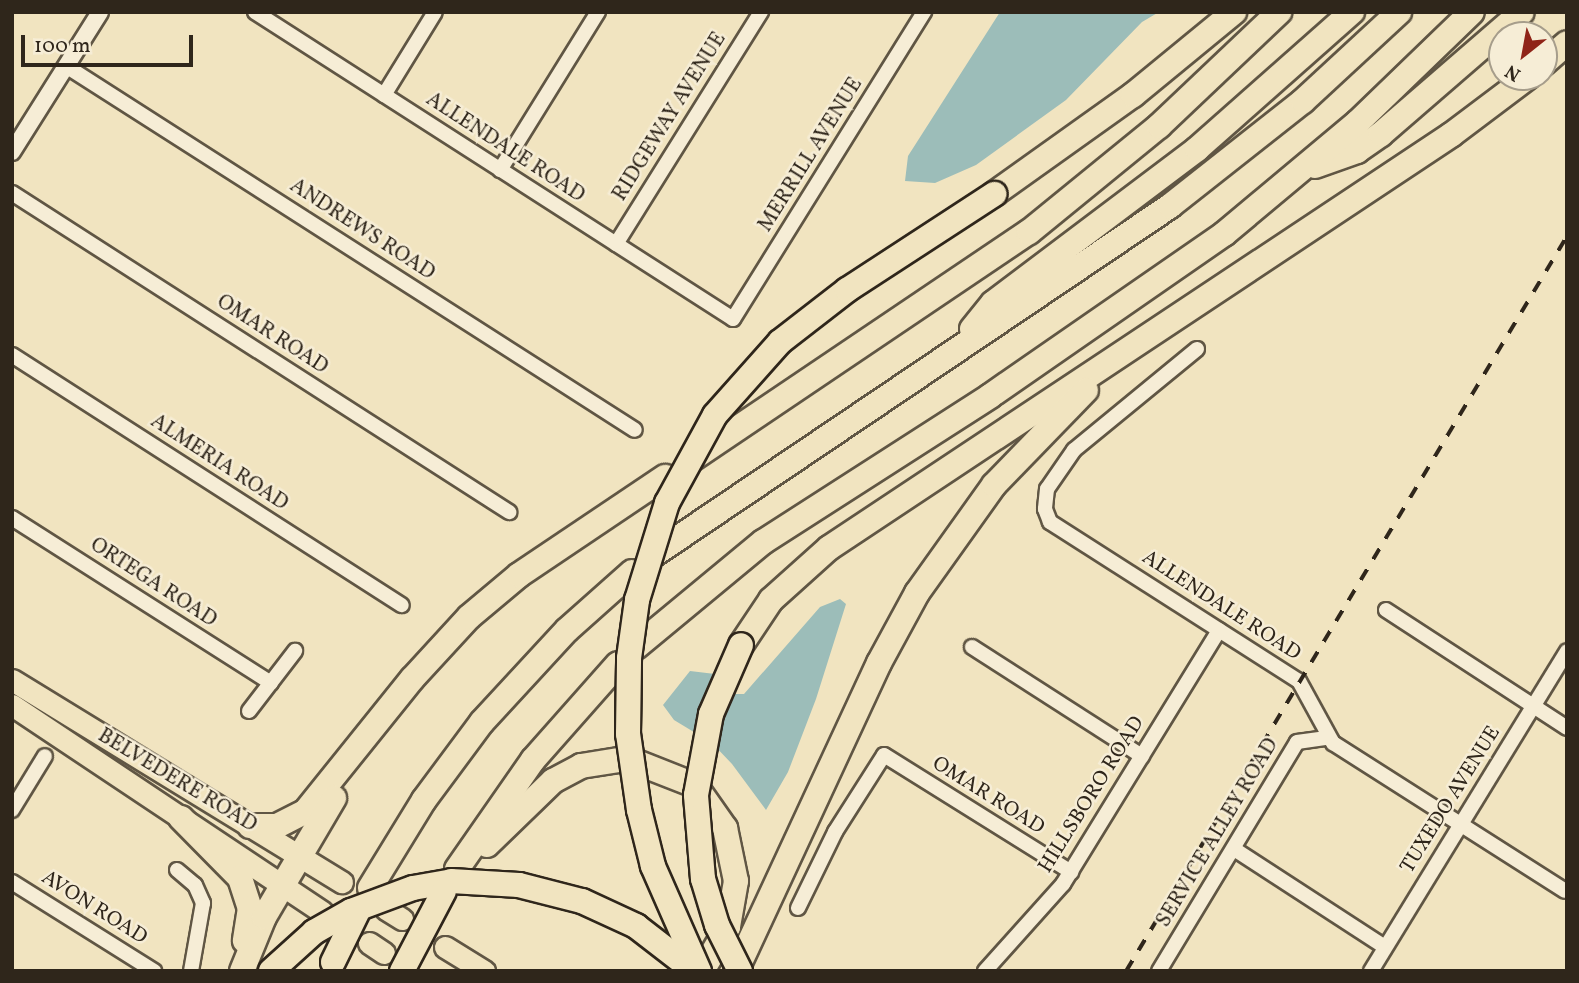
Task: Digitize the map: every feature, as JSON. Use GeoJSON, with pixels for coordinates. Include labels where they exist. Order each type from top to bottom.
{"type":"FeatureCollection","features":[{"type":"Feature","properties":{"kind":"highway"},"geometry":{"type":"LineString","coordinates":[[700,968],[653,866],[639,810],[628,734],[629,658],[637,600],[667,503],[715,415],[780,342],[847,290],[994,194],[1133,95],[1234,12]]}},
{"type":"Feature","properties":{"kind":"highway"},"geometry":{"type":"LineString","coordinates":[[692,459],[1037,225],[1159,127],[1279,12]]}},
{"type":"Feature","properties":{"kind":"highway"},"geometry":{"type":"LineString","coordinates":[[960,345],[993,303],[1197,149],[1352,12]]}},
{"type":"Feature","properties":{"kind":"highway"},"geometry":{"type":"LineString","coordinates":[[653,555],[1204,181],[1303,101],[1399,12]]}},
{"type":"Feature","properties":{"kind":"highway"},"geometry":{"type":"LineString","coordinates":[[402,971],[452,880],[533,760],[627,656],[764,542],[1224,234],[1381,101],[1472,12]]}},
{"type":"Feature","properties":{"kind":"highway"},"geometry":{"type":"LineString","coordinates":[[1295,174],[1357,151],[1381,134],[1522,12]]}},
{"type":"Feature","properties":{"kind":"highway"},"geometry":{"type":"LineString","coordinates":[[738,971],[717,925],[703,879],[696,794],[711,714],[741,645],[771,600],[829,548],[1442,141],[1509,91]]}},
{"type":"Feature","properties":{"kind":"highway"},"geometry":{"type":"LineString","coordinates":[[738,971],[879,663],[947,547],[993,485],[1045,428],[1177,317]]}},
{"type":"Feature","properties":{"kind":"highway"},"geometry":{"type":"LineString","coordinates":[[250,826],[277,826],[305,813],[441,646],[485,602],[664,477]]}},
{"type":"Feature","properties":{"kind":"highway"},"geometry":{"type":"LineString","coordinates":[[370,888],[392,850],[456,756],[503,697],[567,630],[632,572]]}},
{"type":"Feature","properties":{"kind":"highway"},"geometry":{"type":"LineString","coordinates":[[242,971],[258,930],[299,855],[387,711]]}},
{"type":"Feature","properties":{"kind":"highway"},"geometry":{"type":"LineString","coordinates":[[452,880],[530,799],[553,781],[581,766],[628,761],[694,788],[725,828],[736,881],[728,927],[700,968]]}},
{"type":"Feature","properties":{"kind":"highway"},"geometry":{"type":"LineString","coordinates":[[181,818],[228,863],[243,886],[250,908],[242,971]]}},
{"type":"Feature","properties":{"kind":"highway"},"geometry":{"type":"LineString","coordinates":[[271,971],[314,932],[370,902],[433,883],[476,881],[540,888],[600,908],[700,968]]}},
{"type":"Feature","properties":{"kind":"highway"},"geometry":{"type":"LineString","coordinates":[[331,966],[358,911]]}},
{"type":"Feature","properties":{"kind":"main road","name":"BELVEDERE ROAD"},"geometry":{"type":"LineString","coordinates":[[12,680],[342,882]]}},
{"type":"Feature","properties":{"kind":"main road","name":"BELVEDERE ROAD"},"geometry":{"type":"LineString","coordinates":[[12,705],[322,912]]}},
{"type":"Feature","properties":{"kind":"main road"},"geometry":{"type":"LineString","coordinates":[[445,947],[484,971]]}},
{"type":"Feature","properties":{"kind":"street"},"geometry":{"type":"LineString","coordinates":[[12,152],[100,12]]}},
{"type":"Feature","properties":{"kind":"street"},"geometry":{"type":"LineString","coordinates":[[384,95],[435,12]]}},
{"type":"Feature","properties":{"kind":"street"},"geometry":{"type":"LineString","coordinates":[[500,170],[598,12]]}},
{"type":"Feature","properties":{"kind":"street","name":"RIDGEWAY AVENUE"},"geometry":{"type":"LineString","coordinates":[[616,244],[761,12]]}},
{"type":"Feature","properties":{"kind":"street","name":"MERRILL AVENUE"},"geometry":{"type":"LineString","coordinates":[[733,319],[924,12]]}},
{"type":"Feature","properties":{"kind":"street","name":"ALLENDALE ROAD"},"geometry":{"type":"LineString","coordinates":[[265,15],[384,95],[733,319]]}},
{"type":"Feature","properties":{"kind":"street","name":"ANDREWS ROAD"},"geometry":{"type":"LineString","coordinates":[[66,66],[635,430]]}},
{"type":"Feature","properties":{"kind":"street","name":"OMAR ROAD"},"geometry":{"type":"LineString","coordinates":[[12,193],[509,512]]}},
{"type":"Feature","properties":{"kind":"street","name":"ALLENDALE ROAD"},"geometry":{"type":"LineString","coordinates":[[1197,349],[1073,450],[1047,489],[1045,509],[1051,522],[1305,686],[1326,738]]}},
{"type":"Feature","properties":{"kind":"street","name":"ALMERIA ROAD"},"geometry":{"type":"LineString","coordinates":[[12,355],[402,605]]}},
{"type":"Feature","properties":{"kind":"street","name":"ORTEGA ROAD"},"geometry":{"type":"LineString","coordinates":[[12,518],[271,683]]}},
{"type":"Feature","properties":{"kind":"street"},"geometry":{"type":"LineString","coordinates":[[1386,610],[1567,728]]}},
{"type":"Feature","properties":{"kind":"street","name":"HILLSBORO ROAD"},"geometry":{"type":"LineString","coordinates":[[985,971],[1070,872],[1219,630]]}},
{"type":"Feature","properties":{"kind":"street"},"geometry":{"type":"LineString","coordinates":[[972,647],[1142,756]]}},
{"type":"Feature","properties":{"kind":"street"},"geometry":{"type":"LineString","coordinates":[[249,711],[295,651]]}},
{"type":"Feature","properties":{"kind":"street","name":"TUXEDO AVENUE"},"geometry":{"type":"LineString","coordinates":[[1371,971],[1567,651]]}},
{"type":"Feature","properties":{"kind":"street"},"geometry":{"type":"LineString","coordinates":[[1326,738],[1459,827],[1564,891]]}},
{"type":"Feature","properties":{"kind":"street","name":"SERVICE ALLEY ROAD"},"geometry":{"type":"LineString","coordinates":[[1159,971],[1297,743],[1326,738]]}},
{"type":"Feature","properties":{"kind":"street","name":"OMAR ROAD"},"geometry":{"type":"LineString","coordinates":[[798,908],[835,832],[884,755],[1070,872]]}},
{"type":"Feature","properties":{"kind":"street"},"geometry":{"type":"LineString","coordinates":[[12,810],[45,756]]}},
{"type":"Feature","properties":{"kind":"street"},"geometry":{"type":"LineString","coordinates":[[1234,849],[1385,947]]}},
{"type":"Feature","properties":{"kind":"street"},"geometry":{"type":"LineString","coordinates":[[177,870],[195,885],[203,903],[191,971]]}},
{"type":"Feature","properties":{"kind":"street","name":"AVON ROAD"},"geometry":{"type":"LineString","coordinates":[[12,881],[154,971]]}},
{"type":"Feature","properties":{"kind":"water"},"geometry":{"type":"Polygon","coordinates":[[[1000,12],[1159,12],[1142,22],[1066,100],[976,165],[935,183],[905,181],[908,156],[1000,12]]]}},
{"type":"Feature","properties":{"kind":"water"},"geometry":{"type":"Polygon","coordinates":[[[840,599],[846,604],[816,699],[788,772],[766,810],[732,764],[712,743],[674,720],[663,705],[690,671],[715,674],[734,694],[744,694],[820,607],[840,599]]]}},
{"type":"Feature","properties":{"kind":"railway"},"geometry":{"type":"LineString","coordinates":[[1126,971],[1567,236]]}}]}
